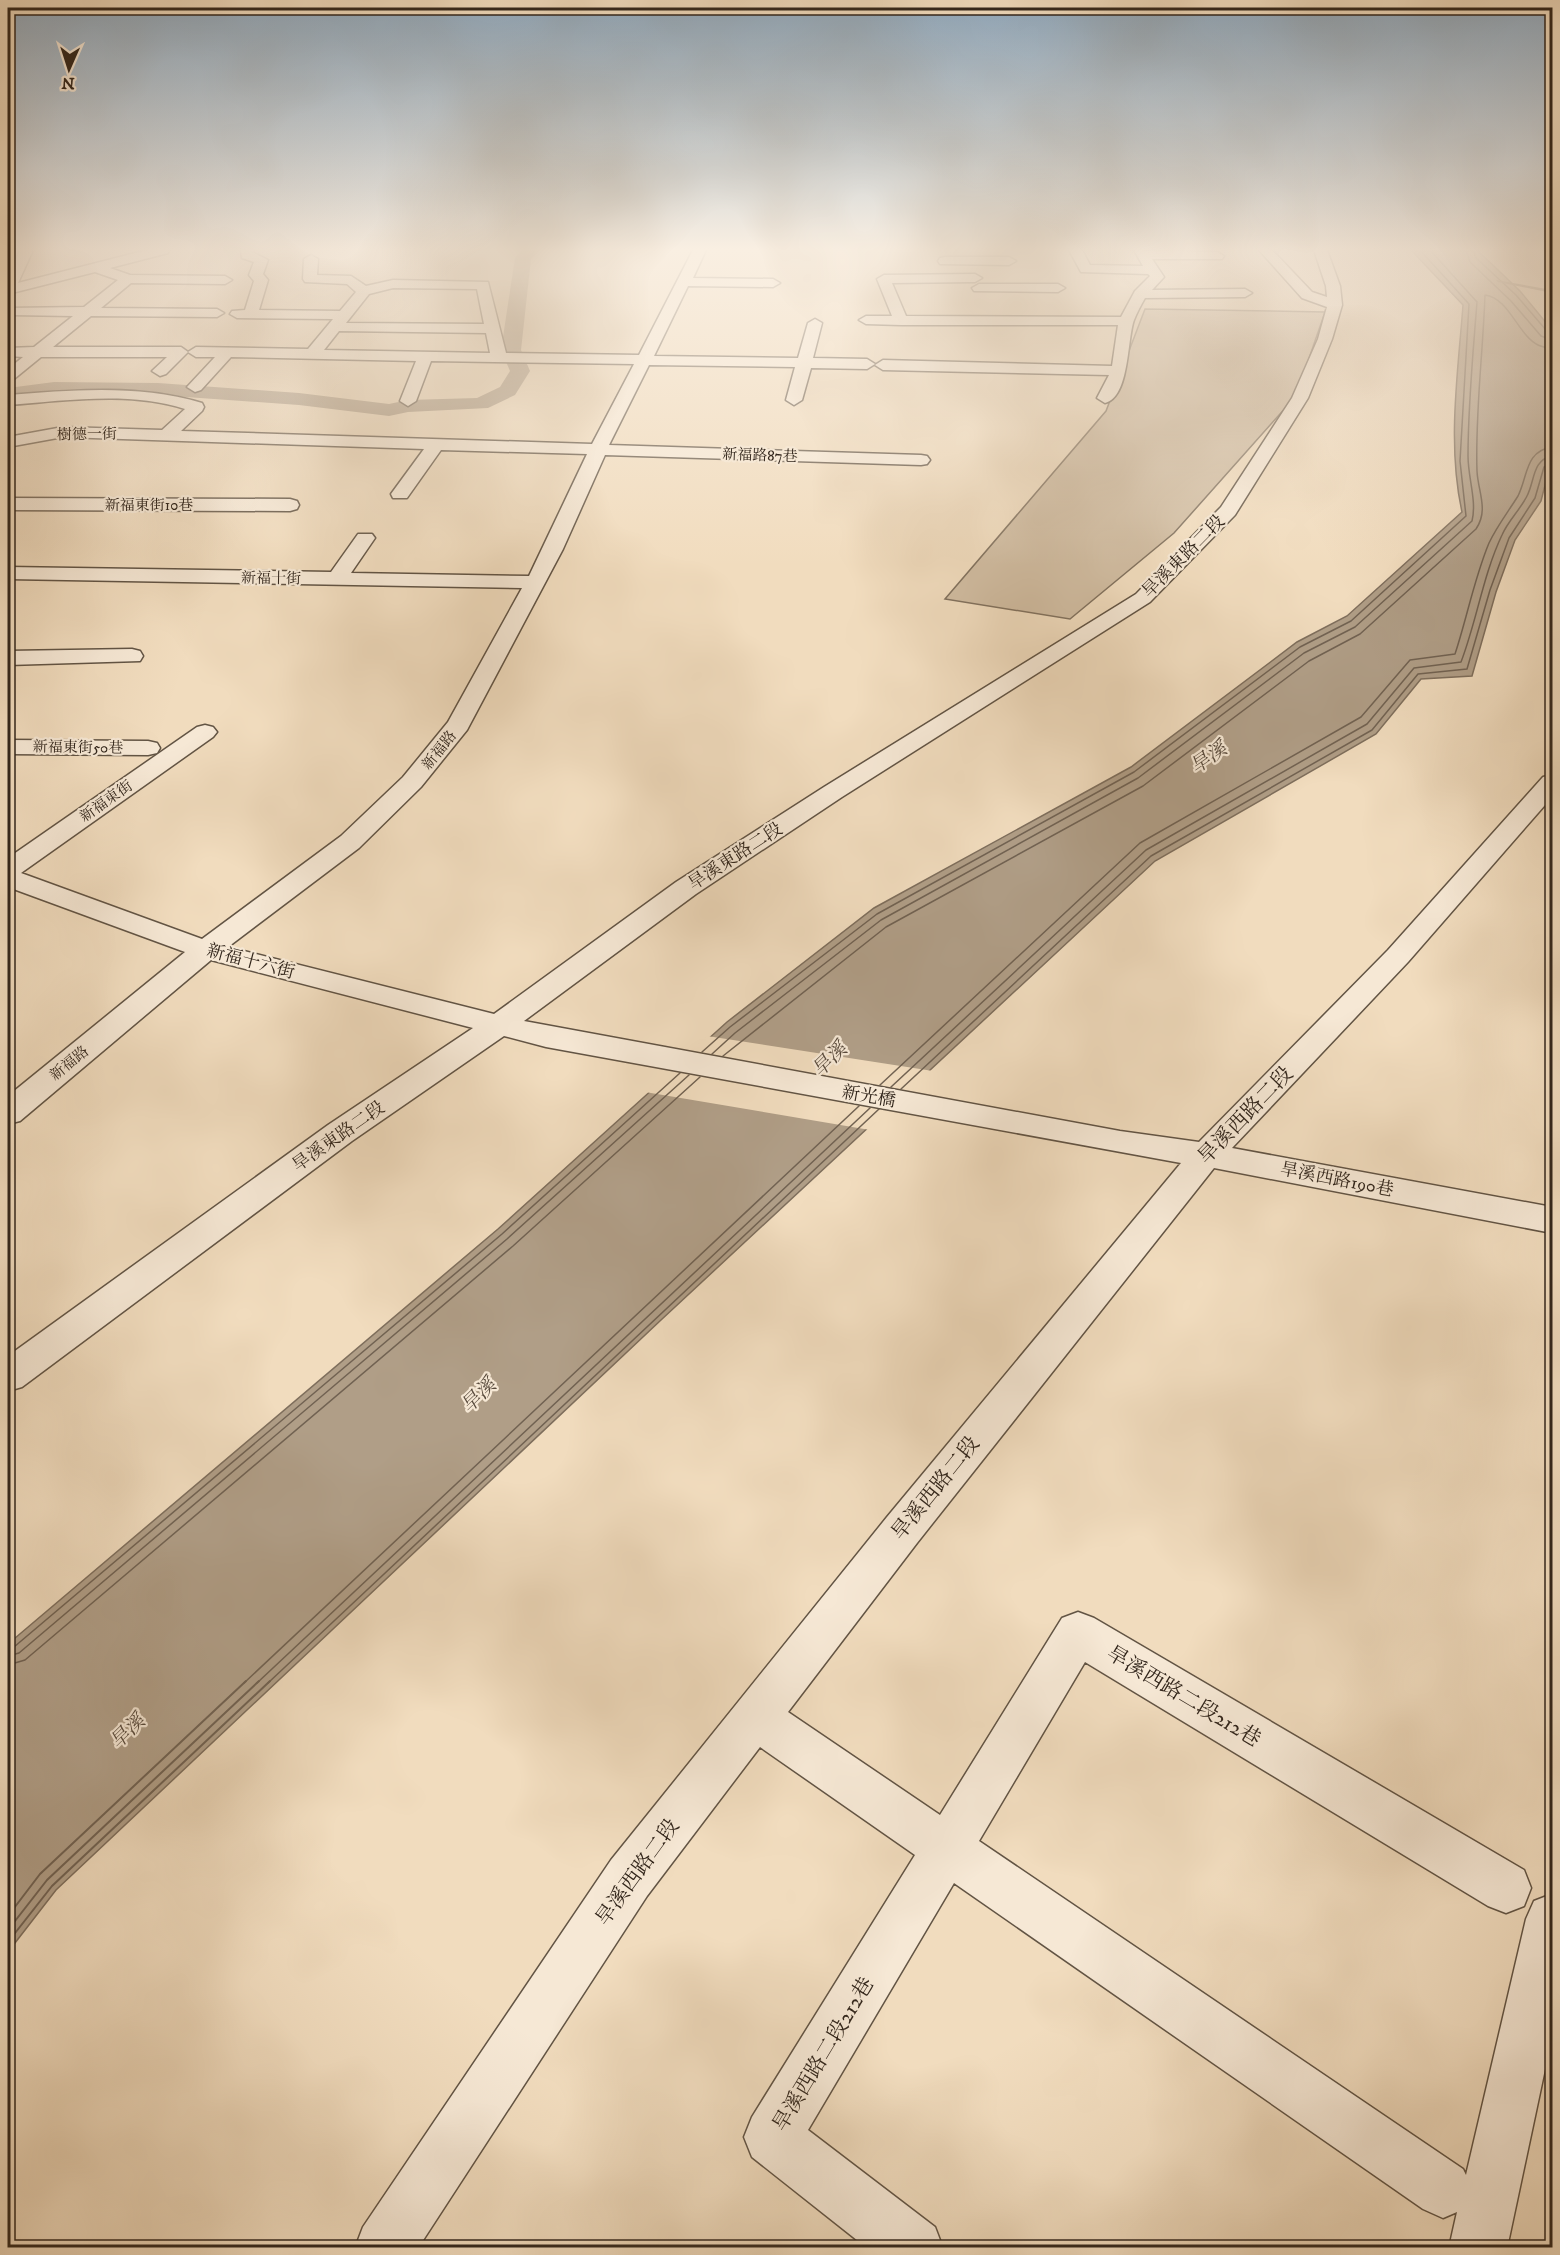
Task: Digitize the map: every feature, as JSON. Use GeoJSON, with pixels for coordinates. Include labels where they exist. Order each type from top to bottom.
{"type":"FeatureCollection","features":[{"type":"Feature","properties":{"kind":"street"},"geometry":{"type":"LineString","coordinates":[[8,376],[33,355]]}},
{"type":"Feature","properties":{"kind":"street"},"geometry":{"type":"LineString","coordinates":[[160,371],[177,355]]}},
{"type":"Feature","properties":{"kind":"street"},"geometry":{"type":"LineString","coordinates":[[195,387],[224,355]]}},
{"type":"Feature","properties":{"kind":"street"},"geometry":{"type":"LineString","coordinates":[[338,355],[867,364]]}},
{"type":"Feature","properties":{"kind":"street","name":"新福路"},"geometry":{"type":"LineString","coordinates":[[8,1113],[206,950],[350,842],[412,782],[459,725],[535,582],[598,450],[648,355]]}},
{"type":"Feature","properties":{"kind":"street"},"geometry":{"type":"LineString","coordinates":[[794,400],[807,355]]}},
{"type":"Feature","properties":{"kind":"street"},"geometry":{"type":"LineString","coordinates":[[1105,398],[1119,371],[1121,355]]}},
{"type":"Feature","properties":{"kind":"street","name":"旱溪東路二段"},"geometry":{"type":"LineString","coordinates":[[8,1376],[340,1133],[500,1024],[686,888],[833,792],[1143,598],[1228,511],[1300,398],[1318,355]]}},
{"type":"Feature","properties":{"kind":"street"},"geometry":{"type":"LineString","coordinates":[[408,401],[425,356]]}},
{"type":"Feature","properties":{"kind":"street"},"geometry":{"type":"LineString","coordinates":[[883,365],[1119,371]]}},
{"type":"Feature","properties":{"kind":"street"},"geometry":{"type":"LineString","coordinates":[[8,400],[104,396],[165,398],[183,401],[196,407],[167,435]]}},
{"type":"Feature","properties":{"kind":"street","name":"樹德一街"},"geometry":{"type":"LineString","coordinates":[[8,442],[63,432],[436,444]]}},
{"type":"Feature","properties":{"kind":"street"},"geometry":{"type":"LineString","coordinates":[[400,494],[436,444]]}},
{"type":"Feature","properties":{"kind":"street","name":"新福路87巷"},"geometry":{"type":"LineString","coordinates":[[436,444],[921,460]]}},
{"type":"Feature","properties":{"kind":"street","name":"新福東街10巷"},"geometry":{"type":"LineString","coordinates":[[8,504],[290,505]]}},
{"type":"Feature","properties":{"kind":"street"},"geometry":{"type":"LineString","coordinates":[[337,579],[365,538]]}},
{"type":"Feature","properties":{"kind":"street","name":"新福十街"},"geometry":{"type":"LineString","coordinates":[[8,573],[535,582]]}},
{"type":"Feature","properties":{"kind":"street"},"geometry":{"type":"LineString","coordinates":[[8,658],[132,656]]}},
{"type":"Feature","properties":{"kind":"street","name":"新福東街"},"geometry":{"type":"LineString","coordinates":[[8,870],[206,732]]}},
{"type":"Feature","properties":{"kind":"street","name":"新福東街50巷"},"geometry":{"type":"LineString","coordinates":[[8,747],[148,748]]}},
{"type":"Feature","properties":{"kind":"street","name":"旱溪西路二段"},"geometry":{"type":"LineString","coordinates":[[384,2247],[629,1878],[917,1511],[1206,1155],[1398,956],[1549,791]]}},
{"type":"Feature","properties":{"kind":"street","name":"新福十六街"},"geometry":{"type":"LineString","coordinates":[[8,878],[206,950],[546,1037]]}},
{"type":"Feature","properties":{"kind":"street","name":"新光橋"},"geometry":{"type":"LineString","coordinates":[[546,1037],[1120,1142]]}},
{"type":"Feature","properties":{"kind":"street","name":"旱溪西路190巷"},"geometry":{"type":"LineString","coordinates":[[1120,1142],[1206,1155],[1552,1220]]}},
{"type":"Feature","properties":{"kind":"street","name":"旱溪西路二段212巷"},"geometry":{"type":"LineString","coordinates":[[914,2247],[772,2137],[1078,1633],[1506,1888]]}},
{"type":"Feature","properties":{"kind":"street"},"geometry":{"type":"LineString","coordinates":[[756,1717],[1443,2189]]}},
{"type":"Feature","properties":{"kind":"street"},"geometry":{"type":"LineString","coordinates":[[1478,2247],[1552,1919]]}},
{"type":"Feature","properties":{"kind":"shaded area"},"geometry":{"type":"Polygon","coordinates":[[[1127,355],[1310,355],[1296,396],[1174,533],[1070,619],[945,599],[1106,411],[1127,355]]]}},
{"type":"Feature","properties":{"kind":"water","name":"旱溪"},"geometry":{"type":"Polygon","coordinates":[[[1459,355],[1552,355],[1552,458],[1541,501],[1515,540],[1496,592],[1472,676],[1421,679],[1376,734],[1155,861],[661,1320],[56,1890],[8,1952],[8,1644],[498,1229],[727,1022],[874,908],[1131,767],[1297,642],[1347,616],[1462,512],[1454,435],[1459,355]]]}},
{"type":"Feature","properties":{"kind":"pier"},"geometry":{"type":"Polygon","coordinates":[[[707,1036],[933,1071],[870,1130],[645,1092],[707,1036]]]}},
{"type":"Feature","properties":{"kind":"waterway"},"geometry":{"type":"LineString","coordinates":[[8,394],[54,388],[158,389],[299,399],[389,410],[408,406],[481,404],[508,391],[520,371],[513,355]]}}]}
